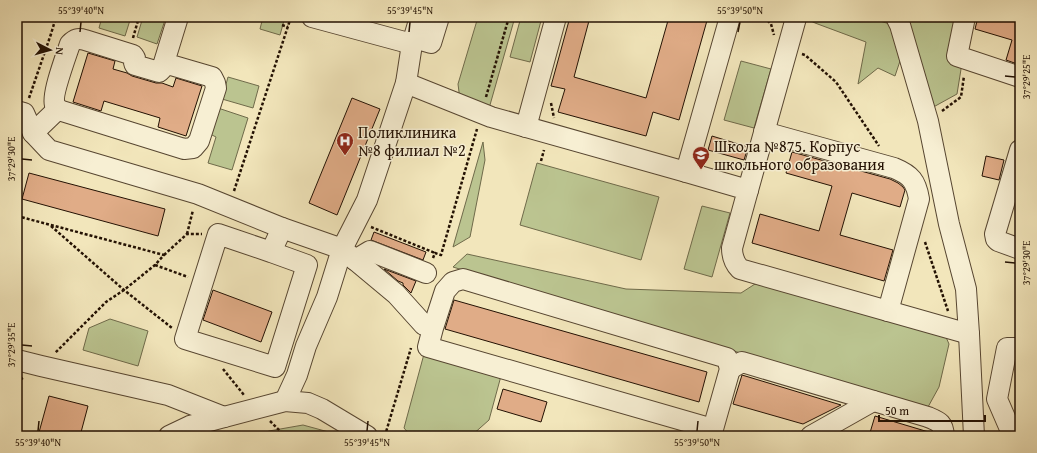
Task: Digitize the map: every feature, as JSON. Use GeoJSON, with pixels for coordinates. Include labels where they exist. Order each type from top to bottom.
{"type":"FeatureCollection","features":[{"type":"Feature","properties":{"kind":"street"},"geometry":{"type":"LineString","coordinates":[[164,63],[212,77],[216,83],[216,88],[199,141],[193,148],[184,149],[62,111],[58,109],[55,104],[54,94],[70,44],[74,40],[85,40],[128,53],[135,56],[135,65],[159,72],[162,69],[178,17]]}},
{"type":"Feature","properties":{"kind":"street"},"geometry":{"type":"LineString","coordinates":[[312,17],[413,41],[431,43],[439,17]]}},
{"type":"Feature","properties":{"kind":"street"},"geometry":{"type":"LineString","coordinates":[[285,401],[297,375],[306,346],[327,297],[349,255],[357,221],[367,200],[406,83],[413,41],[420,17]]}},
{"type":"Feature","properties":{"kind":"street"},"geometry":{"type":"LineString","coordinates":[[526,127],[556,17]]}},
{"type":"Feature","properties":{"kind":"street"},"geometry":{"type":"LineString","coordinates":[[686,172],[730,17]]}},
{"type":"Feature","properties":{"kind":"street"},"geometry":{"type":"LineString","coordinates":[[896,17],[900,25],[928,121],[949,224],[966,289],[961,331],[974,436]]}},
{"type":"Feature","properties":{"kind":"street"},"geometry":{"type":"LineString","coordinates":[[965,17],[957,56],[1020,77]]}},
{"type":"Feature","properties":{"kind":"street"},"geometry":{"type":"LineString","coordinates":[[796,18],[732,248],[732,257],[735,264],[740,269],[961,331]]}},
{"type":"Feature","properties":{"kind":"street"},"geometry":{"type":"LineString","coordinates":[[406,83],[491,117],[748,190]]}},
{"type":"Feature","properties":{"kind":"street"},"geometry":{"type":"LineString","coordinates":[[33,133],[58,109]]}},
{"type":"Feature","properties":{"kind":"street"},"geometry":{"type":"LineString","coordinates":[[21,112],[33,133],[49,150],[198,194],[349,255],[396,294],[421,322]]}},
{"type":"Feature","properties":{"kind":"street"},"geometry":{"type":"LineString","coordinates":[[764,132],[894,168],[911,178],[917,188],[919,199],[888,311]]}},
{"type":"Feature","properties":{"kind":"street"},"geometry":{"type":"LineString","coordinates":[[1020,150],[996,234],[996,239],[998,242],[1020,249]]}},
{"type":"Feature","properties":{"kind":"street"},"geometry":{"type":"LineString","coordinates":[[271,252],[282,228]]}},
{"type":"Feature","properties":{"kind":"street"},"geometry":{"type":"LineString","coordinates":[[274,367],[307,265],[218,234],[185,339],[297,375]]}},
{"type":"Feature","properties":{"kind":"street"},"geometry":{"type":"LineString","coordinates":[[349,255],[370,251],[426,273]]}},
{"type":"Feature","properties":{"kind":"street"},"geometry":{"type":"LineString","coordinates":[[463,279],[727,358],[730,368],[712,432],[428,347],[445,291],[453,282],[463,279]]}},
{"type":"Feature","properties":{"kind":"street"},"geometry":{"type":"LineString","coordinates":[[1014,436],[997,399],[1008,348],[1020,348]]}},
{"type":"Feature","properties":{"kind":"street"},"geometry":{"type":"LineString","coordinates":[[17,360],[168,395],[224,417]]}},
{"type":"Feature","properties":{"kind":"street"},"geometry":{"type":"LineString","coordinates":[[730,368],[742,362],[928,417],[938,421],[943,428],[944,436]]}},
{"type":"Feature","properties":{"kind":"street"},"geometry":{"type":"LineString","coordinates":[[168,436],[190,426],[285,401],[308,403],[377,434]]}},
{"type":"Feature","properties":{"kind":"street"},"geometry":{"type":"LineString","coordinates":[[811,436],[873,401]]}},
{"type":"Feature","properties":{"kind":"path"},"geometry":{"type":"LineString","coordinates":[[21,112],[56,17]]}},
{"type":"Feature","properties":{"kind":"path"},"geometry":{"type":"LineString","coordinates":[[128,53],[139,17]]}},
{"type":"Feature","properties":{"kind":"path"},"geometry":{"type":"LineString","coordinates":[[229,207],[291,17]]}},
{"type":"Feature","properties":{"kind":"path"},"geometry":{"type":"LineString","coordinates":[[441,255],[509,17]]}},
{"type":"Feature","properties":{"kind":"path"},"geometry":{"type":"LineString","coordinates":[[282,26],[288,27]]}},
{"type":"Feature","properties":{"kind":"path"},"geometry":{"type":"LineString","coordinates":[[788,49],[806,55],[836,82],[894,168]]}},
{"type":"Feature","properties":{"kind":"path"},"geometry":{"type":"LineString","coordinates":[[928,121],[961,97],[966,60]]}},
{"type":"Feature","properties":{"kind":"path"},"geometry":{"type":"LineString","coordinates":[[186,234],[198,194]]}},
{"type":"Feature","properties":{"kind":"path"},"geometry":{"type":"LineString","coordinates":[[916,213],[947,308],[961,331]]}},
{"type":"Feature","properties":{"kind":"path"},"geometry":{"type":"LineString","coordinates":[[17,216],[164,255],[155,265],[124,290],[106,302],[41,366],[17,381]]}},
{"type":"Feature","properties":{"kind":"path"},"geometry":{"type":"LineString","coordinates":[[357,221],[435,253]]}},
{"type":"Feature","properties":{"kind":"path"},"geometry":{"type":"LineString","coordinates":[[49,225],[124,290],[185,339]]}},
{"type":"Feature","properties":{"kind":"path"},"geometry":{"type":"LineString","coordinates":[[155,265],[203,282]]}},
{"type":"Feature","properties":{"kind":"path"},"geometry":{"type":"LineString","coordinates":[[389,436],[377,434],[421,322]]}},
{"type":"Feature","properties":{"kind":"path"},"geometry":{"type":"LineString","coordinates":[[222,368],[256,408]]}},
{"type":"Feature","properties":{"kind":"green space"},"geometry":{"type":"Polygon","coordinates":[[[102,17],[131,17],[125,36],[99,28],[102,17]]]}},
{"type":"Feature","properties":{"kind":"green space"},"geometry":{"type":"Polygon","coordinates":[[[143,17],[166,17],[157,44],[137,37],[143,17]]]}},
{"type":"Feature","properties":{"kind":"green space"},"geometry":{"type":"Polygon","coordinates":[[[263,17],[285,17],[280,35],[260,29],[263,17]]]}},
{"type":"Feature","properties":{"kind":"green space"},"geometry":{"type":"Polygon","coordinates":[[[478,17],[515,17],[488,112],[460,100],[458,84],[478,17]]]}},
{"type":"Feature","properties":{"kind":"green space"},"geometry":{"type":"Polygon","coordinates":[[[521,17],[542,17],[530,62],[510,57],[521,17]]]}},
{"type":"Feature","properties":{"kind":"green space"},"geometry":{"type":"Polygon","coordinates":[[[803,17],[867,17],[893,25],[902,55],[895,76],[878,68],[858,84],[866,42],[803,17]]]}},
{"type":"Feature","properties":{"kind":"green space"},"geometry":{"type":"Polygon","coordinates":[[[900,17],[960,17],[962,63],[957,94],[928,110],[900,17]]]}},
{"type":"Feature","properties":{"kind":"green space"},"geometry":{"type":"Polygon","coordinates":[[[741,61],[771,69],[754,128],[724,120],[741,61]]]}},
{"type":"Feature","properties":{"kind":"green space"},"geometry":{"type":"Polygon","coordinates":[[[228,77],[259,86],[253,108],[222,99],[228,77]]]}},
{"type":"Feature","properties":{"kind":"green space"},"geometry":{"type":"Polygon","coordinates":[[[218,108],[248,118],[232,170],[208,163],[216,137],[210,134],[218,108]]]}},
{"type":"Feature","properties":{"kind":"green space"},"geometry":{"type":"Polygon","coordinates":[[[483,142],[485,160],[470,237],[453,247],[483,142]]]}},
{"type":"Feature","properties":{"kind":"green space"},"geometry":{"type":"Polygon","coordinates":[[[537,163],[659,197],[641,260],[520,225],[537,163]]]}},
{"type":"Feature","properties":{"kind":"green space"},"geometry":{"type":"Polygon","coordinates":[[[702,206],[730,213],[712,277],[684,269],[702,206]]]}},
{"type":"Feature","properties":{"kind":"green space"},"geometry":{"type":"Polygon","coordinates":[[[467,254],[626,289],[741,293],[755,284],[939,321],[949,344],[939,387],[928,407],[602,313],[453,267],[467,254]]]}},
{"type":"Feature","properties":{"kind":"green space"},"geometry":{"type":"Polygon","coordinates":[[[110,319],[148,331],[138,366],[83,350],[89,328],[110,319]]]}},
{"type":"Feature","properties":{"kind":"green space"},"geometry":{"type":"Polygon","coordinates":[[[424,354],[501,376],[489,420],[471,436],[411,436],[404,428],[424,354]]]}},
{"type":"Feature","properties":{"kind":"green space"},"geometry":{"type":"Polygon","coordinates":[[[303,425],[340,436],[258,436],[269,431],[303,425]]]}},
{"type":"Feature","properties":{"kind":"building"},"geometry":{"type":"Polygon","coordinates":[[[570,17],[590,17],[574,77],[646,98],[669,17],[708,17],[679,120],[653,112],[646,136],[558,112],[565,89],[551,86],[570,17]]]}},
{"type":"Feature","properties":{"kind":"building"},"geometry":{"type":"Polygon","coordinates":[[[978,17],[1020,17],[1020,65],[1006,60],[1012,40],[975,29],[978,17]]]}},
{"type":"Feature","properties":{"kind":"building"},"geometry":{"type":"Polygon","coordinates":[[[88,53],[115,61],[113,69],[156,83],[162,83],[173,87],[176,78],[202,86],[186,136],[158,127],[160,118],[104,101],[101,111],[73,102],[88,53]]]}},
{"type":"Feature","properties":{"kind":"building","name":"Поликлиника №8 филиал №2"},"geometry":{"type":"Polygon","coordinates":[[[352,98],[380,109],[337,215],[309,203],[352,98]]]}},
{"type":"Feature","properties":{"kind":"building"},"geometry":{"type":"Polygon","coordinates":[[[712,136],[748,147],[744,160],[708,150],[712,136]]]}},
{"type":"Feature","properties":{"kind":"building"},"geometry":{"type":"Polygon","coordinates":[[[792,152],[890,179],[903,187],[905,190],[900,207],[852,193],[840,235],[893,250],[884,281],[752,243],[760,214],[819,231],[832,186],[786,173],[792,152]]]}},
{"type":"Feature","properties":{"kind":"building"},"geometry":{"type":"Polygon","coordinates":[[[986,156],[1004,160],[999,180],[982,176],[986,156]]]}},
{"type":"Feature","properties":{"kind":"building"},"geometry":{"type":"Polygon","coordinates":[[[29,173],[165,209],[158,236],[22,199],[29,173]]]}},
{"type":"Feature","properties":{"kind":"building"},"geometry":{"type":"Polygon","coordinates":[[[374,232],[426,252],[423,260],[371,240],[374,232]]]}},
{"type":"Feature","properties":{"kind":"building"},"geometry":{"type":"Polygon","coordinates":[[[384,269],[416,281],[411,293],[403,285],[403,283],[398,281],[384,269]]]}},
{"type":"Feature","properties":{"kind":"building"},"geometry":{"type":"Polygon","coordinates":[[[213,290],[272,312],[261,342],[203,320],[213,290]]]}},
{"type":"Feature","properties":{"kind":"building"},"geometry":{"type":"Polygon","coordinates":[[[454,300],[707,372],[699,402],[445,329],[454,300]]]}},
{"type":"Feature","properties":{"kind":"building"},"geometry":{"type":"Polygon","coordinates":[[[742,375],[841,405],[803,424],[733,404],[742,375]]]}},
{"type":"Feature","properties":{"kind":"building"},"geometry":{"type":"Polygon","coordinates":[[[503,389],[547,402],[541,422],[497,409],[503,389]]]}},
{"type":"Feature","properties":{"kind":"building"},"geometry":{"type":"Polygon","coordinates":[[[49,396],[88,406],[80,436],[38,436],[49,396]]]}},
{"type":"Feature","properties":{"kind":"building"},"geometry":{"type":"Polygon","coordinates":[[[875,416],[932,433],[932,436],[869,436],[875,416]]]}},
{"type":"Feature","properties":{"kind":"place","name":"Поликлиника №8 филиал №2"},"geometry":{"type":"Point","coordinates":[345,156]}},
{"type":"Feature","properties":{"kind":"place","name":"Школа №875. Корпус школьного образования"},"geometry":{"type":"Point","coordinates":[701,170]}}]}
